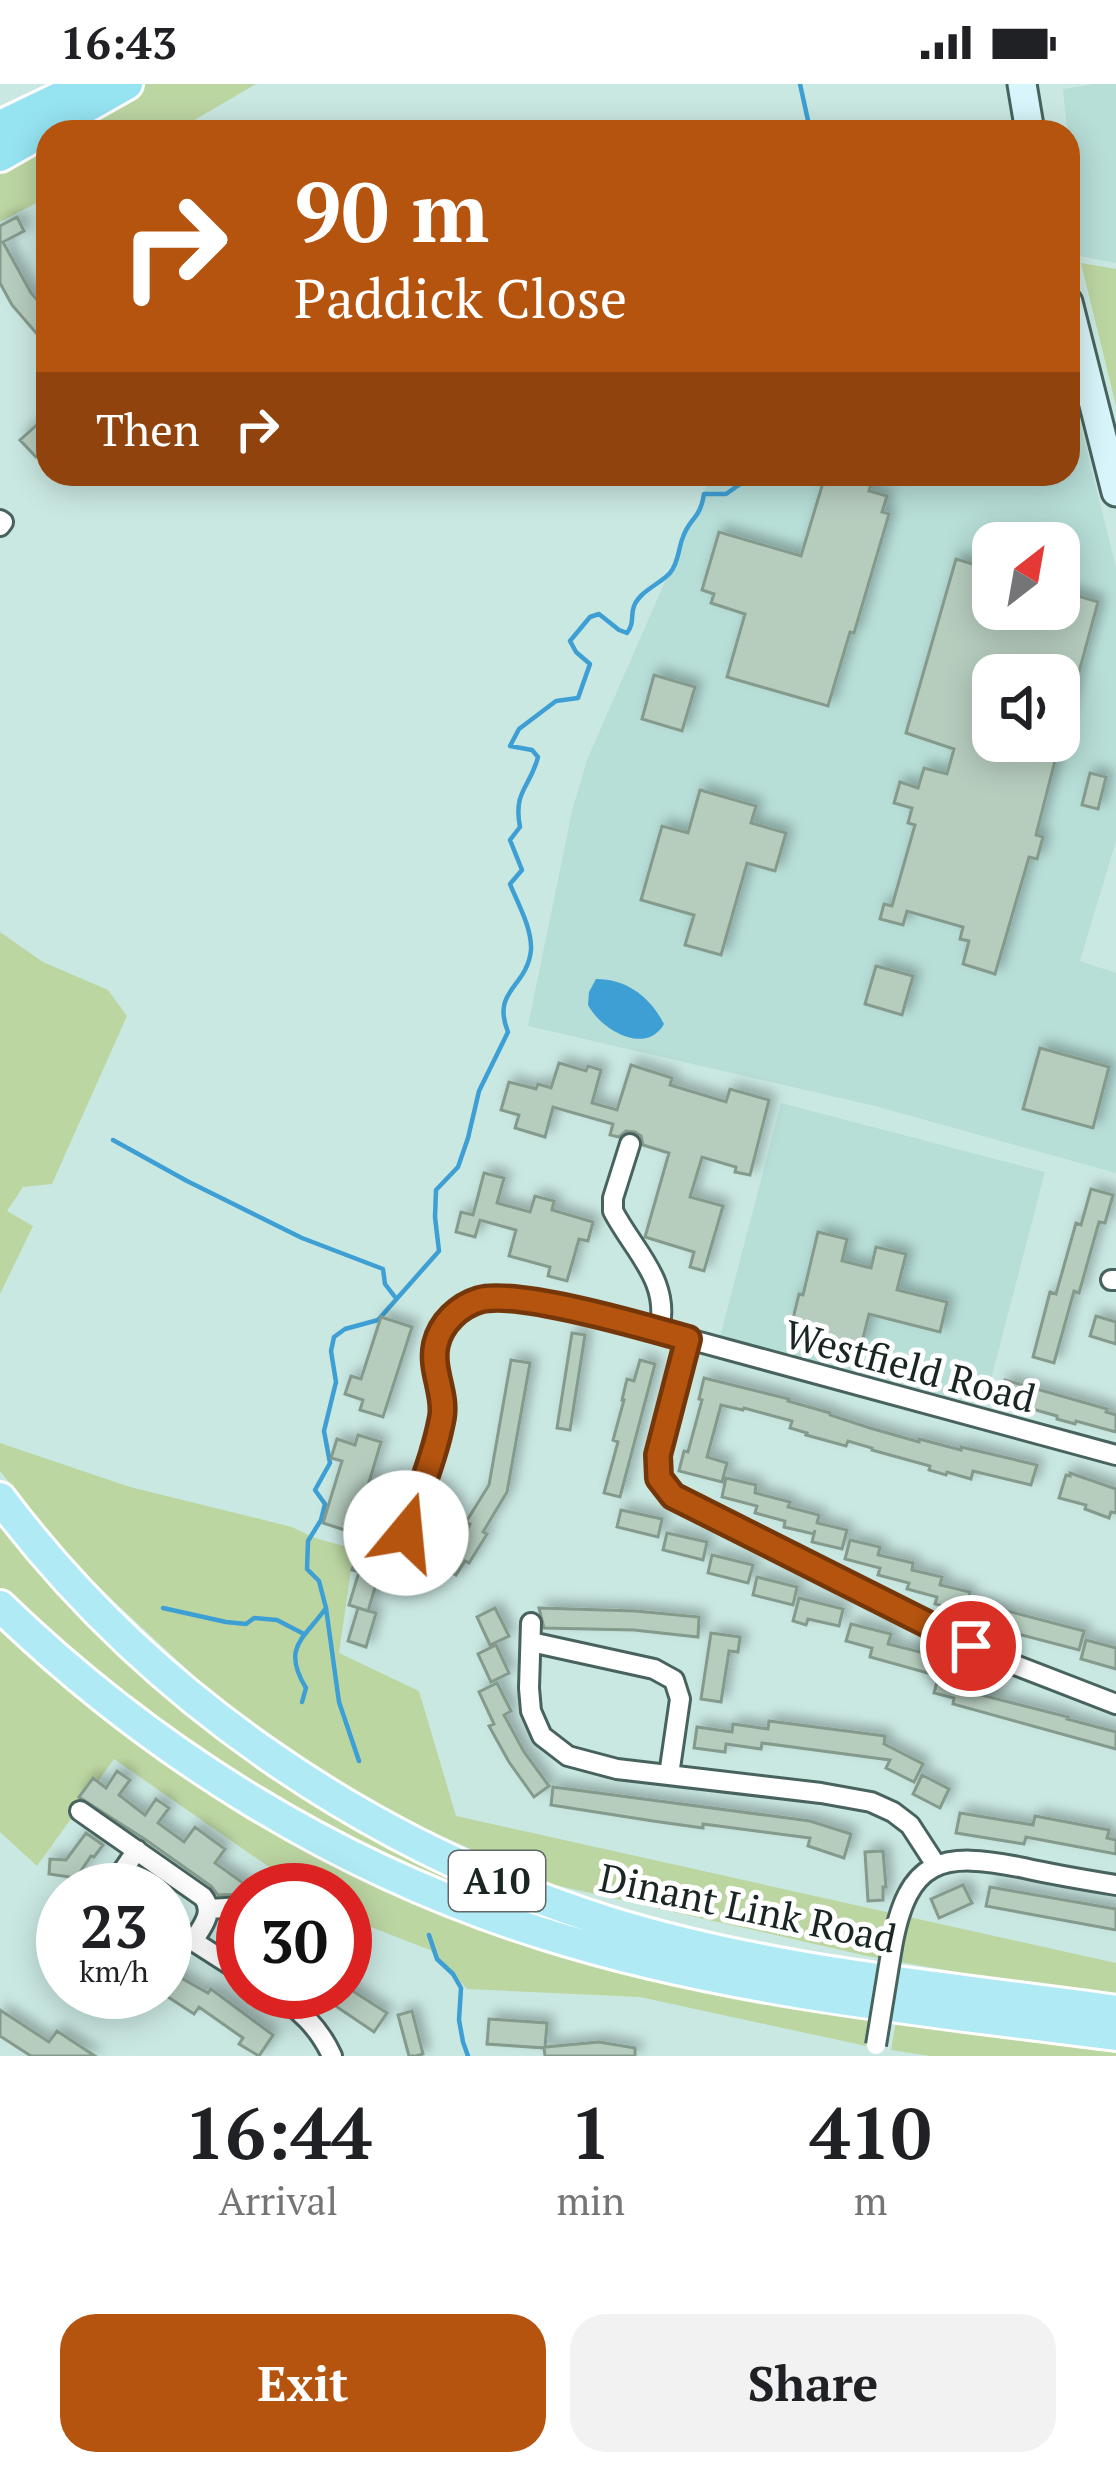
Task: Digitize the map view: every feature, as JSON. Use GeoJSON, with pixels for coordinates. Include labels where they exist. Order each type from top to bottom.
{"type":"FeatureCollection","features":[{"type":"Feature","properties":{"kind":"highway"},"geometry":{"type":"LineString","coordinates":[[0,126],[88,84]]}},
{"type":"Feature","properties":{"kind":"highway"},"geometry":{"type":"LineString","coordinates":[[64,120],[127,84]]}},
{"type":"Feature","properties":{"kind":"highway"},"geometry":{"type":"LineString","coordinates":[[0,156],[36,136]]}},
{"type":"Feature","properties":{"kind":"main road"},"geometry":{"type":"LineString","coordinates":[[1022,84],[1028,120]]}},
{"type":"Feature","properties":{"kind":"main road"},"geometry":{"type":"LineString","coordinates":[[1080,350],[1116,492]]}},
{"type":"Feature","properties":{"kind":"main road","name":"Dinant Link Road"},"geometry":{"type":"LineString","coordinates":[[0,1498],[64,1574],[193,1698],[314,1785],[451,1861],[610,1922],[745,1956],[1116,2011]]}},
{"type":"Feature","properties":{"kind":"main road","name":"Dinant Link Road"},"geometry":{"type":"LineString","coordinates":[[0,1606],[164,1742],[286,1821],[389,1876],[485,1915],[588,1947],[740,1981],[1116,2035]]}},
{"type":"Feature","properties":{"kind":"street"},"geometry":{"type":"LineString","coordinates":[[630,1144],[613,1198],[614,1211],[657,1284],[663,1308],[659,1331]]}},
{"type":"Feature","properties":{"kind":"street","name":"Westfield Road"},"geometry":{"type":"LineString","coordinates":[[406,1533],[442,1416],[436,1341],[453,1315],[478,1300],[503,1298],[553,1306],[659,1331],[1116,1455]]}},
{"type":"Feature","properties":{"kind":"street"},"geometry":{"type":"LineString","coordinates":[[688,1339],[658,1455],[659,1478],[673,1496],[1002,1660],[1116,1704]]}},
{"type":"Feature","properties":{"kind":"street"},"geometry":{"type":"LineString","coordinates":[[669,1775],[680,1699],[674,1680],[662,1672],[531,1632],[531,1711],[548,1743],[568,1756],[596,1766],[871,1802],[910,1826],[936,1865]]}},
{"type":"Feature","properties":{"kind":"street"},"geometry":{"type":"LineString","coordinates":[[80,1811],[198,1892],[208,1909],[193,1941],[216,1956]]}},
{"type":"Feature","properties":{"kind":"street"},"geometry":{"type":"LineString","coordinates":[[128,1863],[137,1850]]}},
{"type":"Feature","properties":{"kind":"street"},"geometry":{"type":"LineString","coordinates":[[875,2050],[898,1916],[905,1897],[936,1865],[985,1861],[1116,1885]]}},
{"type":"Feature","properties":{"kind":"street"},"geometry":{"type":"LineString","coordinates":[[208,1909],[216,1909]]}},
{"type":"Feature","properties":{"kind":"street"},"geometry":{"type":"LineString","coordinates":[[308,2019],[332,2056]]}},
{"type":"Feature","properties":{"kind":"shaded area"},"geometry":{"type":"Polygon","coordinates":[[[1116,84],[1116,263],[1080,256],[1080,120],[1066,120],[1063,89],[1116,84]]]}},
{"type":"Feature","properties":{"kind":"shaded area"},"geometry":{"type":"Polygon","coordinates":[[[1080,424],[1116,567],[1116,841],[1080,961],[1116,973],[1116,1173],[875,1106],[528,1026],[572,811],[587,760],[707,486],[1080,486],[1080,424]]]}},
{"type":"Feature","properties":{"kind":"shaded area"},"geometry":{"type":"Polygon","coordinates":[[[781,1103],[1045,1172],[984,1406],[720,1337],[781,1103]]]}},
{"type":"Feature","properties":{"kind":"green space"},"geometry":{"type":"Polygon","coordinates":[[[143,84],[256,84],[194,120],[75,120],[143,84]]]}},
{"type":"Feature","properties":{"kind":"green space"},"geometry":{"type":"Polygon","coordinates":[[[36,141],[36,203],[0,222],[0,163],[36,141]]]}},
{"type":"Feature","properties":{"kind":"green space"},"geometry":{"type":"Polygon","coordinates":[[[1081,263],[1116,269],[1116,406],[1081,263]]]}},
{"type":"Feature","properties":{"kind":"green space"},"geometry":{"type":"Polygon","coordinates":[[[0,932],[43,962],[108,990],[127,1016],[52,1184],[23,1187],[7,1211],[33,1226],[0,1294],[0,932]]]}},
{"type":"Feature","properties":{"kind":"green space"},"geometry":{"type":"Polygon","coordinates":[[[0,1443],[130,1487],[292,1527],[354,1549],[339,1653],[419,1691],[456,1816],[1116,1963],[1116,2001],[867,1956],[546,1883],[366,1802],[211,1692],[79,1569],[0,1471],[0,1443]]]}},
{"type":"Feature","properties":{"kind":"green space"},"geometry":{"type":"Polygon","coordinates":[[[0,1513],[215,1726],[604,1929],[601,1942],[376,1859],[199,1755],[0,1591],[0,1513]]]}},
{"type":"Feature","properties":{"kind":"green space"},"geometry":{"type":"Polygon","coordinates":[[[0,1618],[228,1799],[336,1863],[263,1863],[114,1759],[36,1865],[0,1832],[0,1618]]]}},
{"type":"Feature","properties":{"kind":"green space"},"geometry":{"type":"Polygon","coordinates":[[[372,1882],[497,1930],[869,2011],[866,2046],[640,1997],[467,1989],[430,1950],[372,1927],[372,1882]]]}},
{"type":"Feature","properties":{"kind":"green space"},"geometry":{"type":"Polygon","coordinates":[[[897,2016],[1116,2046],[1116,2056],[930,2056],[891,2050],[897,2016]]]}},
{"type":"Feature","properties":{"kind":"water"},"geometry":{"type":"Polygon","coordinates":[[[596,979],[636,991],[664,1024],[646,1038],[613,1030],[588,1005],[596,979]]]}},
{"type":"Feature","properties":{"kind":"building"},"geometry":{"type":"Polygon","coordinates":[[[17,217],[24,231],[3,242],[36,299],[36,333],[0,283],[0,226],[17,217]]]}},
{"type":"Feature","properties":{"kind":"building"},"geometry":{"type":"Polygon","coordinates":[[[36,426],[36,457],[20,440],[36,426]]]}},
{"type":"Feature","properties":{"kind":"building"},"geometry":{"type":"Polygon","coordinates":[[[822,486],[870,486],[869,491],[887,496],[882,512],[889,514],[828,706],[727,677],[745,614],[711,603],[714,594],[702,590],[719,532],[801,556],[822,486]]]}},
{"type":"Feature","properties":{"kind":"building"},"geometry":{"type":"Polygon","coordinates":[[[956,559],[972,564],[972,630],[1080,630],[1080,596],[1098,602],[1080,668],[1080,654],[972,654],[972,762],[1055,762],[1036,835],[1043,837],[1037,859],[1029,857],[995,974],[963,964],[969,941],[960,939],[963,927],[907,911],[903,925],[880,919],[884,904],[892,906],[915,825],[908,823],[912,808],[894,803],[900,782],[918,788],[924,768],[947,774],[954,749],[906,733],[956,559]]]}},
{"type":"Feature","properties":{"kind":"building"},"geometry":{"type":"Polygon","coordinates":[[[654,675],[695,687],[682,731],[642,719],[654,675]]]}},
{"type":"Feature","properties":{"kind":"building"},"geometry":{"type":"Polygon","coordinates":[[[1090,773],[1106,777],[1098,809],[1082,805],[1090,773]]]}},
{"type":"Feature","properties":{"kind":"building"},"geometry":{"type":"Polygon","coordinates":[[[700,790],[756,806],[751,823],[786,833],[775,871],[747,863],[721,955],[685,945],[694,915],[641,900],[662,826],[688,833],[700,790]]]}},
{"type":"Feature","properties":{"kind":"building"},"geometry":{"type":"Polygon","coordinates":[[[876,966],[913,976],[902,1015],[865,1004],[876,966]]]}},
{"type":"Feature","properties":{"kind":"building"},"geometry":{"type":"Polygon","coordinates":[[[1040,1048],[1109,1067],[1093,1128],[1023,1109],[1040,1048]]]}},
{"type":"Feature","properties":{"kind":"building"},"geometry":{"type":"Polygon","coordinates":[[[559,1063],[601,1070],[592,1103],[617,1110],[631,1065],[672,1078],[670,1085],[726,1102],[730,1089],[769,1100],[750,1175],[702,1157],[690,1197],[723,1206],[704,1271],[690,1267],[694,1252],[645,1237],[669,1153],[643,1145],[635,1132],[610,1135],[613,1124],[553,1107],[545,1137],[515,1128],[519,1115],[501,1110],[509,1082],[551,1088],[559,1063]]]}},
{"type":"Feature","properties":{"kind":"building"},"geometry":{"type":"Polygon","coordinates":[[[484,1173],[504,1178],[497,1203],[530,1212],[535,1196],[554,1201],[552,1210],[593,1222],[588,1241],[579,1239],[567,1281],[548,1276],[550,1267],[509,1256],[516,1230],[480,1220],[475,1237],[456,1232],[461,1212],[473,1215],[484,1173]]]}},
{"type":"Feature","properties":{"kind":"building"},"geometry":{"type":"Polygon","coordinates":[[[1091,1189],[1113,1195],[1105,1223],[1099,1222],[1079,1293],[1074,1291],[1054,1363],[1033,1357],[1050,1292],[1056,1294],[1091,1189]]]}},
{"type":"Feature","properties":{"kind":"building"},"geometry":{"type":"Polygon","coordinates":[[[818,1232],[847,1239],[842,1261],[871,1268],[876,1247],[906,1254],[897,1290],[947,1302],[940,1332],[869,1314],[861,1346],[792,1323],[818,1232]]]}},
{"type":"Feature","properties":{"kind":"building"},"geometry":{"type":"Polygon","coordinates":[[[1096,1316],[1116,1322],[1116,1344],[1090,1336],[1096,1316]]]}},
{"type":"Feature","properties":{"kind":"building"},"geometry":{"type":"Polygon","coordinates":[[[381,1317],[412,1327],[383,1417],[360,1410],[363,1400],[345,1394],[351,1376],[361,1379],[381,1317]]]}},
{"type":"Feature","properties":{"kind":"building"},"geometry":{"type":"Polygon","coordinates":[[[572,1333],[585,1335],[570,1430],[557,1428],[572,1333]]]}},
{"type":"Feature","properties":{"kind":"building"},"geometry":{"type":"Polygon","coordinates":[[[511,1360],[530,1363],[507,1492],[483,1532],[487,1534],[456,1575],[440,1566],[449,1551],[453,1553],[489,1485],[511,1360]]]}},
{"type":"Feature","properties":{"kind":"building"},"geometry":{"type":"Polygon","coordinates":[[[640,1360],[655,1364],[620,1497],[604,1493],[618,1442],[613,1440],[627,1379],[634,1381],[640,1360]]]}},
{"type":"Feature","properties":{"kind":"building"},"geometry":{"type":"Polygon","coordinates":[[[704,1378],[789,1399],[919,1442],[1037,1465],[1031,1485],[973,1471],[971,1479],[946,1475],[848,1441],[846,1446],[806,1435],[790,1428],[792,1421],[721,1405],[707,1457],[727,1463],[722,1482],[679,1471],[702,1400],[704,1378]]]}},
{"type":"Feature","properties":{"kind":"building"},"geometry":{"type":"Polygon","coordinates":[[[1005,1380],[1107,1409],[1116,1415],[1116,1432],[1000,1400],[1005,1380]]]}},
{"type":"Feature","properties":{"kind":"building"},"geometry":{"type":"Polygon","coordinates":[[[358,1435],[381,1442],[354,1533],[323,1523],[342,1461],[331,1458],[337,1439],[355,1445],[358,1435]]]}},
{"type":"Feature","properties":{"kind":"building"},"geometry":{"type":"Polygon","coordinates":[[[1070,1473],[1116,1489],[1116,1513],[1111,1512],[1109,1518],[1059,1498],[1070,1473]]]}},
{"type":"Feature","properties":{"kind":"building"},"geometry":{"type":"Polygon","coordinates":[[[726,1478],[756,1485],[755,1493],[790,1502],[788,1507],[819,1515],[817,1523],[847,1530],[842,1549],[812,1542],[814,1534],[755,1513],[757,1506],[722,1497],[726,1478]]]}},
{"type":"Feature","properties":{"kind":"building"},"geometry":{"type":"Polygon","coordinates":[[[621,1510],[662,1519],[658,1537],[617,1527],[621,1510]]]}},
{"type":"Feature","properties":{"kind":"building"},"geometry":{"type":"Polygon","coordinates":[[[667,1533],[707,1542],[703,1560],[663,1550],[667,1533]]]}},
{"type":"Feature","properties":{"kind":"building"},"geometry":{"type":"Polygon","coordinates":[[[363,1537],[381,1542],[370,1575],[352,1570],[363,1537]]]}},
{"type":"Feature","properties":{"kind":"building"},"geometry":{"type":"Polygon","coordinates":[[[850,1540],[880,1547],[878,1555],[913,1563],[912,1570],[942,1577],[940,1585],[970,1592],[965,1611],[935,1604],[937,1597],[878,1575],[880,1568],[845,1559],[850,1540]]]}},
{"type":"Feature","properties":{"kind":"building"},"geometry":{"type":"Polygon","coordinates":[[[712,1555],[753,1565],[748,1583],[708,1573],[712,1555]]]}},
{"type":"Feature","properties":{"kind":"building"},"geometry":{"type":"Polygon","coordinates":[[[359,1572],[378,1578],[368,1611],[349,1605],[359,1572]]]}},
{"type":"Feature","properties":{"kind":"building"},"geometry":{"type":"Polygon","coordinates":[[[757,1577],[797,1587],[793,1605],[753,1595],[757,1577]]]}},
{"type":"Feature","properties":{"kind":"building"},"geometry":{"type":"Polygon","coordinates":[[[799,1598],[843,1609],[839,1626],[808,1619],[806,1625],[793,1621],[799,1598]]]}},
{"type":"Feature","properties":{"kind":"building"},"geometry":{"type":"Polygon","coordinates":[[[973,1602],[1084,1631],[1079,1650],[968,1621],[973,1602]]]}},
{"type":"Feature","properties":{"kind":"building"},"geometry":{"type":"Polygon","coordinates":[[[358,1608],[376,1613],[366,1647],[348,1641],[358,1608]]]}},
{"type":"Feature","properties":{"kind":"building"},"geometry":{"type":"Polygon","coordinates":[[[495,1608],[509,1636],[490,1645],[477,1617],[495,1608]]]}},
{"type":"Feature","properties":{"kind":"building"},"geometry":{"type":"Polygon","coordinates":[[[539,1608],[699,1617],[698,1637],[544,1628],[539,1608]]]}},
{"type":"Feature","properties":{"kind":"building"},"geometry":{"type":"Polygon","coordinates":[[[851,1624],[891,1634],[888,1644],[936,1656],[931,1674],[870,1657],[872,1648],[846,1641],[851,1624]]]}},
{"type":"Feature","properties":{"kind":"building"},"geometry":{"type":"Polygon","coordinates":[[[711,1633],[740,1637],[738,1652],[729,1651],[721,1702],[701,1699],[711,1633]]]}},
{"type":"Feature","properties":{"kind":"building"},"geometry":{"type":"Polygon","coordinates":[[[1086,1640],[1116,1648],[1116,1669],[1081,1659],[1086,1640]]]}},
{"type":"Feature","properties":{"kind":"building"},"geometry":{"type":"Polygon","coordinates":[[[496,1645],[509,1673],[491,1682],[478,1654],[496,1645]]]}},
{"type":"Feature","properties":{"kind":"building"},"geometry":{"type":"Polygon","coordinates":[[[940,1670],[980,1680],[977,1694],[1116,1732],[1116,1749],[953,1704],[954,1698],[934,1693],[940,1670]]]}},
{"type":"Feature","properties":{"kind":"building"},"geometry":{"type":"Polygon","coordinates":[[[497,1683],[511,1711],[504,1715],[549,1786],[534,1797],[489,1726],[494,1724],[479,1692],[497,1683]]]}},
{"type":"Feature","properties":{"kind":"building"},"geometry":{"type":"Polygon","coordinates":[[[769,1721],[885,1736],[884,1744],[923,1764],[914,1782],[886,1768],[890,1760],[762,1743],[761,1749],[726,1744],[725,1752],[694,1748],[697,1727],[732,1732],[733,1724],[768,1729],[769,1721]]]}},
{"type":"Feature","properties":{"kind":"building"},"geometry":{"type":"Polygon","coordinates":[[[117,1771],[130,1780],[119,1795],[145,1815],[156,1799],[169,1808],[158,1823],[184,1842],[195,1827],[225,1849],[215,1863],[216,1892],[192,1873],[192,1863],[178,1863],[79,1797],[93,1778],[106,1788],[117,1771]]]}},
{"type":"Feature","properties":{"kind":"building"},"geometry":{"type":"Polygon","coordinates":[[[922,1775],[949,1789],[940,1808],[913,1794],[922,1775]]]}},
{"type":"Feature","properties":{"kind":"building"},"geometry":{"type":"Polygon","coordinates":[[[553,1787],[810,1821],[851,1834],[844,1858],[808,1846],[810,1838],[703,1824],[703,1828],[551,1805],[553,1787]]]}},
{"type":"Feature","properties":{"kind":"building"},"geometry":{"type":"Polygon","coordinates":[[[960,1813],[1033,1825],[1035,1816],[1109,1830],[1107,1838],[1116,1840],[1116,1854],[1026,1837],[1024,1844],[956,1833],[960,1813]]]}},
{"type":"Feature","properties":{"kind":"building"},"geometry":{"type":"Polygon","coordinates":[[[86,1833],[103,1845],[86,1863],[50,1863],[50,1859],[66,1860],[86,1833]]]}},
{"type":"Feature","properties":{"kind":"building"},"geometry":{"type":"Polygon","coordinates":[[[883,1851],[883,1900],[868,1901],[865,1852],[883,1851]]]}},
{"type":"Feature","properties":{"kind":"building"},"geometry":{"type":"Polygon","coordinates":[[[963,1885],[972,1903],[939,1918],[931,1899],[963,1885]]]}},
{"type":"Feature","properties":{"kind":"building"},"geometry":{"type":"Polygon","coordinates":[[[990,1887],[1116,1909],[1116,1930],[986,1906],[990,1887]]]}},
{"type":"Feature","properties":{"kind":"building"},"geometry":{"type":"Polygon","coordinates":[[[192,1984],[216,1993],[216,2019],[199,2007],[194,2014],[192,1984]]]}},
{"type":"Feature","properties":{"kind":"building"},"geometry":{"type":"Polygon","coordinates":[[[372,2003],[387,2013],[374,2032],[355,2019],[372,2019],[372,2003]]]}},
{"type":"Feature","properties":{"kind":"building"},"geometry":{"type":"Polygon","coordinates":[[[0,2010],[49,2042],[57,2031],[95,2056],[31,2056],[0,2036],[0,2010]]]}},
{"type":"Feature","properties":{"kind":"building"},"geometry":{"type":"Polygon","coordinates":[[[412,2011],[423,2054],[416,2056],[409,2056],[398,2015],[412,2011]]]}},
{"type":"Feature","properties":{"kind":"building"},"geometry":{"type":"Polygon","coordinates":[[[216,2019],[251,2019],[273,2035],[259,2056],[239,2044],[243,2038],[216,2019]]]}},
{"type":"Feature","properties":{"kind":"building"},"geometry":{"type":"Polygon","coordinates":[[[489,2019],[547,2023],[545,2047],[599,2042],[635,2048],[635,2056],[545,2056],[544,2048],[487,2044],[489,2019]]]}},
{"type":"Feature","properties":{"kind":"waterway"},"geometry":{"type":"LineString","coordinates":[[800,84],[808,120]]}},
{"type":"Feature","properties":{"kind":"waterway"},"geometry":{"type":"LineString","coordinates":[[359,1761],[339,1702],[319,1581],[307,1569],[308,1541],[325,1504],[315,1490],[330,1463],[324,1431],[336,1382],[331,1351],[334,1337],[378,1320],[439,1251],[436,1190],[458,1167],[479,1091],[508,1032],[504,1007],[531,950],[527,925],[510,884],[522,870],[510,840],[520,827],[521,797],[538,757],[532,750],[510,746],[519,729],[556,701],[578,698],[590,664],[570,641],[590,617],[599,614],[627,633],[637,601],[673,569],[704,494],[726,494],[737,486]]}},
{"type":"Feature","properties":{"kind":"waterway"},"geometry":{"type":"LineString","coordinates":[[113,1140],[302,1238],[383,1269],[385,1284],[395,1297]]}},
{"type":"Feature","properties":{"kind":"waterway"},"geometry":{"type":"LineString","coordinates":[[163,1608],[226,1622],[277,1620],[302,1633]]}},
{"type":"Feature","properties":{"kind":"waterway"},"geometry":{"type":"LineString","coordinates":[[302,1702],[306,1688],[295,1663],[298,1644],[326,1608]]}},
{"type":"Feature","properties":{"kind":"waterway"},"geometry":{"type":"LineString","coordinates":[[429,1935],[437,1959],[461,1988],[459,2020],[468,2056]]}},
{"type":"Feature","properties":{"kind":"route"},"geometry":{"type":"LineString","coordinates":[[406,1533],[442,1416],[435,1355],[436,1341],[447,1321],[462,1308],[491,1298],[553,1306],[688,1339],[658,1455],[659,1478],[673,1496],[971,1646]]}}]}
